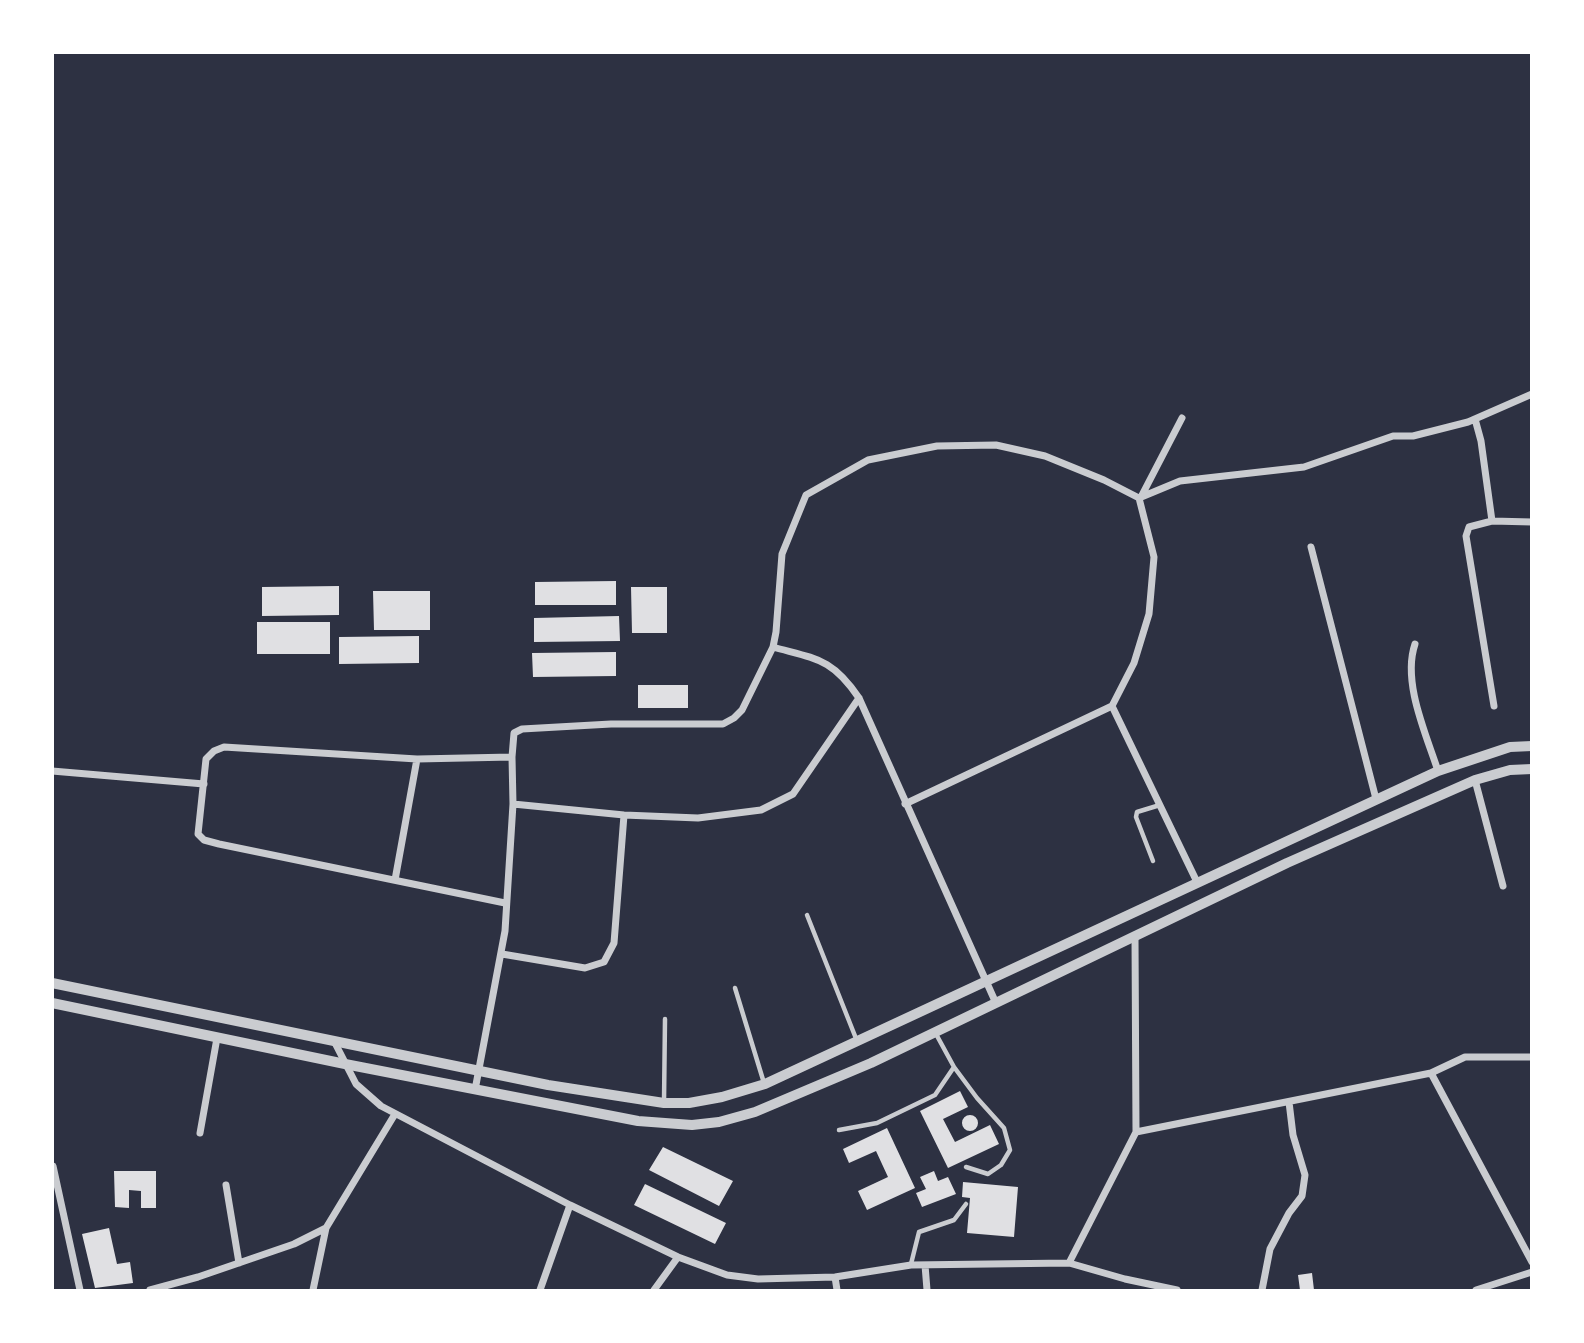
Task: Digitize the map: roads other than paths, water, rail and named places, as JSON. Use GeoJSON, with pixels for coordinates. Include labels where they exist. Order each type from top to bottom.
{"type":"FeatureCollection","features":[{"type":"Feature","properties":{"kind":"street"},"geometry":{"type":"LineString","coordinates":[[475,1090],[502,954],[513,804],[514,733],[522,729],[611,724],[723,724],[734,718],[742,710],[772,647],[776,632],[782,554],[806,495],[868,460],[937,446],[996,445],[1045,456],[1140,498],[1181,481],[1304,467],[1392,436],[1413,436],[1475,419],[1531,394]]}},
{"type":"Feature","properties":{"kind":"street"},"geometry":{"type":"LineString","coordinates":[[905,804],[1112,706],[1134,663],[1149,614],[1154,557],[1140,498],[1182,418]]}},
{"type":"Feature","properties":{"kind":"street"},"geometry":{"type":"LineString","coordinates":[[1475,419],[1482,441],[1492,521]]}},
{"type":"Feature","properties":{"kind":"street"},"geometry":{"type":"LineString","coordinates":[[1494,706],[1466,536],[1469,527],[1492,521],[1531,522]]}},
{"type":"Feature","properties":{"kind":"street"},"geometry":{"type":"LineString","coordinates":[[1311,547],[1376,799]]}},
{"type":"Feature","properties":{"kind":"street"},"geometry":{"type":"LineString","coordinates":[[1415,644],[1410,666],[1413,688],[1438,771]]}},
{"type":"Feature","properties":{"kind":"street"},"geometry":{"type":"LineString","coordinates":[[772,647],[825,662],[845,677],[859,698],[995,1002]]}},
{"type":"Feature","properties":{"kind":"street"},"geometry":{"type":"LineString","coordinates":[[513,804],[624,815],[698,818],[761,810],[793,794],[859,698]]}},
{"type":"Feature","properties":{"kind":"street"},"geometry":{"type":"LineString","coordinates":[[1112,706],[1197,882]]}},
{"type":"Feature","properties":{"kind":"street"},"geometry":{"type":"LineString","coordinates":[[52,983],[548,1084],[664,1103],[689,1103],[722,1097],[765,1084],[1438,771],[1510,747],[1531,746]]}},
{"type":"Feature","properties":{"kind":"street"},"geometry":{"type":"LineString","coordinates":[[505,903],[204,840],[198,834],[206,759],[214,751],[224,747],[417,759],[512,757]]}},
{"type":"Feature","properties":{"kind":"street"},"geometry":{"type":"LineString","coordinates":[[395,880],[417,759]]}},
{"type":"Feature","properties":{"kind":"street"},"geometry":{"type":"LineString","coordinates":[[52,1003],[638,1121],[692,1125],[719,1122],[755,1112],[871,1063],[1287,863],[1475,780],[1510,770],[1531,769]]}},
{"type":"Feature","properties":{"kind":"street"},"geometry":{"type":"LineString","coordinates":[[52,771],[204,784]]}},
{"type":"Feature","properties":{"kind":"street"},"geometry":{"type":"LineString","coordinates":[[1475,780],[1503,886]]}},
{"type":"Feature","properties":{"kind":"street"},"geometry":{"type":"LineString","coordinates":[[502,954],[585,968],[604,962],[614,943],[624,815]]}},
{"type":"Feature","properties":{"kind":"street"},"geometry":{"type":"LineString","coordinates":[[1069,1263],[1136,1132],[1135,937]]}},
{"type":"Feature","properties":{"kind":"street"},"geometry":{"type":"LineString","coordinates":[[200,1133],[217,1038]]}},
{"type":"Feature","properties":{"kind":"street"},"geometry":{"type":"LineString","coordinates":[[334,1041],[356,1084],[380,1107],[570,1205],[678,1257],[727,1275],[748,1278],[835,1277],[911,1265],[1069,1263],[1177,1290]]}},
{"type":"Feature","properties":{"kind":"street"},"geometry":{"type":"LineString","coordinates":[[858,1042],[871,1063]]}},
{"type":"Feature","properties":{"kind":"street"},"geometry":{"type":"LineString","coordinates":[[1136,1132],[1432,1073],[1465,1057],[1531,1057]]}},
{"type":"Feature","properties":{"kind":"street"},"geometry":{"type":"LineString","coordinates":[[1432,1073],[1531,1262]]}},
{"type":"Feature","properties":{"kind":"street"},"geometry":{"type":"LineString","coordinates":[[1262,1290],[1270,1249],[1289,1213],[1302,1196],[1305,1175],[1293,1135],[1289,1102]]}},
{"type":"Feature","properties":{"kind":"street"},"geometry":{"type":"LineString","coordinates":[[313,1290],[326,1228],[395,1114]]}},
{"type":"Feature","properties":{"kind":"street"},"geometry":{"type":"LineString","coordinates":[[53,1166],[80,1290]]}},
{"type":"Feature","properties":{"kind":"street"},"geometry":{"type":"LineString","coordinates":[[226,1185],[239,1264]]}},
{"type":"Feature","properties":{"kind":"street"},"geometry":{"type":"LineString","coordinates":[[540,1290],[570,1205]]}},
{"type":"Feature","properties":{"kind":"street"},"geometry":{"type":"LineString","coordinates":[[156,1290],[294,1244],[326,1228]]}},
{"type":"Feature","properties":{"kind":"street"},"geometry":{"type":"LineString","coordinates":[[654,1290],[678,1257]]}},
{"type":"Feature","properties":{"kind":"street"},"geometry":{"type":"LineString","coordinates":[[925,1265],[927,1290]]}},
{"type":"Feature","properties":{"kind":"street"},"geometry":{"type":"LineString","coordinates":[[1476,1290],[1531,1272]]}},
{"type":"Feature","properties":{"kind":"street"},"geometry":{"type":"LineString","coordinates":[[835,1277],[837,1290]]}},
{"type":"Feature","properties":{"kind":"street"},"geometry":{"type":"LineString","coordinates":[[1122,1290],[1125,1279]]}},
{"type":"Feature","properties":{"kind":"lane"},"geometry":{"type":"LineString","coordinates":[[1153,861],[1136,817],[1137,812],[1160,805]]}},
{"type":"Feature","properties":{"kind":"lane"},"geometry":{"type":"LineString","coordinates":[[807,915],[858,1042]]}},
{"type":"Feature","properties":{"kind":"lane"},"geometry":{"type":"LineString","coordinates":[[735,988],[765,1084]]}},
{"type":"Feature","properties":{"kind":"lane"},"geometry":{"type":"LineString","coordinates":[[664,1103],[665,1019]]}},
{"type":"Feature","properties":{"kind":"lane"},"geometry":{"type":"LineString","coordinates":[[934,1031],[954,1067],[1004,1128],[1010,1150],[1000,1165],[988,1174],[966,1167]]}},
{"type":"Feature","properties":{"kind":"lane"},"geometry":{"type":"LineString","coordinates":[[839,1130],[877,1123],[935,1094],[954,1067]]}},
{"type":"Feature","properties":{"kind":"lane"},"geometry":{"type":"LineString","coordinates":[[911,1265],[919,1232],[954,1220],[966,1204]]}}]}
